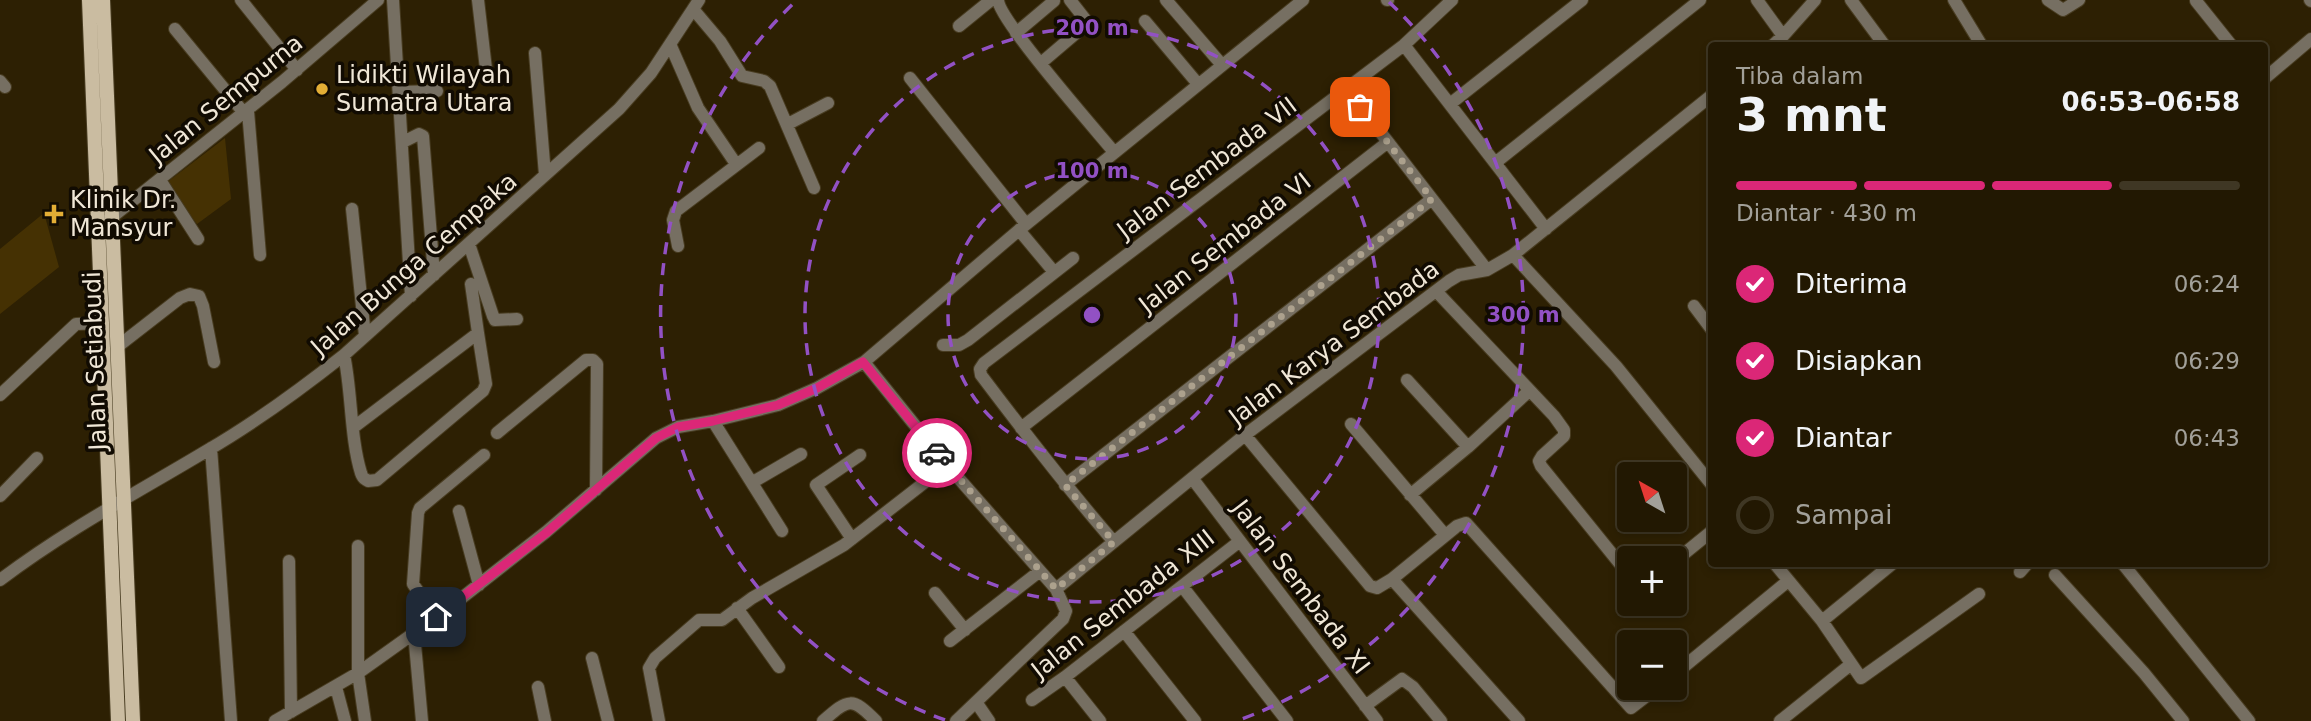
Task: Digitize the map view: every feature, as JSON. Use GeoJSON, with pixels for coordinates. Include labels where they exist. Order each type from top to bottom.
{"type":"FeatureCollection","features":[{"type":"Feature","properties":{"kind":"main road","name":"Jalan Setiabudi"},"geometry":{"type":"LineString","coordinates":[[89,0],[118,721]]}},
{"type":"Feature","properties":{"kind":"main road","name":"Jalan Setiabudi"},"geometry":{"type":"LineString","coordinates":[[103,0],[133,721]]}},
{"type":"Feature","properties":{"kind":"street"},"geometry":{"type":"LineString","coordinates":[[241,0],[297,70]]}},
{"type":"Feature","properties":{"kind":"street","name":"Jalan Sempurna"},"geometry":{"type":"LineString","coordinates":[[98,227],[246,112],[377,0]]}},
{"type":"Feature","properties":{"kind":"street"},"geometry":{"type":"LineString","coordinates":[[393,0],[411,296]]}},
{"type":"Feature","properties":{"kind":"street"},"geometry":{"type":"LineString","coordinates":[[478,0],[486,69]]}},
{"type":"Feature","properties":{"kind":"street"},"geometry":{"type":"LineString","coordinates":[[959,26],[991,0]]}},
{"type":"Feature","properties":{"kind":"street"},"geometry":{"type":"LineString","coordinates":[[998,0],[999,8],[1016,33],[1114,152]]}},
{"type":"Feature","properties":{"kind":"street"},"geometry":{"type":"LineString","coordinates":[[1041,62],[1088,23],[1070,0]]}},
{"type":"Feature","properties":{"kind":"street"},"geometry":{"type":"LineString","coordinates":[[1166,0],[1222,65]]}},
{"type":"Feature","properties":{"kind":"street"},"geometry":{"type":"LineString","coordinates":[[275,721],[358,673],[436,617],[596,490],[656,438],[678,427],[778,405],[817,388],[863,362],[1022,227],[1303,0]]}},
{"type":"Feature","properties":{"kind":"street","name":"Jalan Sembada VII"},"geometry":{"type":"LineString","coordinates":[[1021,428],[981,375],[980,369],[984,363],[1404,45],[1452,0]]}},
{"type":"Feature","properties":{"kind":"street"},"geometry":{"type":"LineString","coordinates":[[1450,104],[1582,0]]}},
{"type":"Feature","properties":{"kind":"street"},"geometry":{"type":"LineString","coordinates":[[1495,163],[1700,0]]}},
{"type":"Feature","properties":{"kind":"street"},"geometry":{"type":"LineString","coordinates":[[1757,0],[1783,36]]}},
{"type":"Feature","properties":{"kind":"street"},"geometry":{"type":"LineString","coordinates":[[1776,42],[1815,0]]}},
{"type":"Feature","properties":{"kind":"street"},"geometry":{"type":"LineString","coordinates":[[1851,0],[1882,42]]}},
{"type":"Feature","properties":{"kind":"street"},"geometry":{"type":"LineString","coordinates":[[1954,0],[1980,42]]}},
{"type":"Feature","properties":{"kind":"street"},"geometry":{"type":"LineString","coordinates":[[2048,0],[2063,10],[2079,0]]}},
{"type":"Feature","properties":{"kind":"street"},"geometry":{"type":"LineString","coordinates":[[1016,33],[1054,1]]}},
{"type":"Feature","properties":{"kind":"street"},"geometry":{"type":"LineString","coordinates":[[2196,1],[2229,42]]}},
{"type":"Feature","properties":{"kind":"street"},"geometry":{"type":"LineString","coordinates":[[696,5],[742,75],[768,83],[814,188]]}},
{"type":"Feature","properties":{"kind":"street","name":"Jalan Bunga Cempaka"},"geometry":{"type":"LineString","coordinates":[[0,580],[109,507],[211,448],[307,385],[344,355],[633,96],[651,74],[696,5]]}},
{"type":"Feature","properties":{"kind":"street"},"geometry":{"type":"LineString","coordinates":[[1145,21],[1198,84]]}},
{"type":"Feature","properties":{"kind":"street"},"geometry":{"type":"LineString","coordinates":[[174,29],[246,112],[260,255]]}},
{"type":"Feature","properties":{"kind":"street"},"geometry":{"type":"LineString","coordinates":[[2268,76],[2311,39]]}},
{"type":"Feature","properties":{"kind":"street"},"geometry":{"type":"LineString","coordinates":[[670,44],[698,108],[736,164]]}},
{"type":"Feature","properties":{"kind":"street"},"geometry":{"type":"LineString","coordinates":[[1404,45],[1546,229]]}},
{"type":"Feature","properties":{"kind":"street"},"geometry":{"type":"LineString","coordinates":[[535,53],[545,175]]}},
{"type":"Feature","properties":{"kind":"street"},"geometry":{"type":"LineString","coordinates":[[910,78],[1054,272]]}},
{"type":"Feature","properties":{"kind":"street"},"geometry":{"type":"LineString","coordinates":[[1347,89],[1487,270]]}},
{"type":"Feature","properties":{"kind":"street"},"geometry":{"type":"LineString","coordinates":[[399,92],[437,90]]}},
{"type":"Feature","properties":{"kind":"street","name":"Jalan Karya Sembada"},"geometry":{"type":"LineString","coordinates":[[1056,589],[1245,435],[1436,291],[1459,275],[1487,270],[1513,255],[1708,98]]}},
{"type":"Feature","properties":{"kind":"street"},"geometry":{"type":"LineString","coordinates":[[788,124],[828,103]]}},
{"type":"Feature","properties":{"kind":"street"},"geometry":{"type":"LineString","coordinates":[[403,142],[419,134],[423,136],[434,275]]}},
{"type":"Feature","properties":{"kind":"street","name":"Jalan Sembada VI"},"geometry":{"type":"LineString","coordinates":[[1021,428],[1388,142]]}},
{"type":"Feature","properties":{"kind":"street"},"geometry":{"type":"LineString","coordinates":[[678,246],[673,220],[676,211],[759,148]]}},
{"type":"Feature","properties":{"kind":"street"},"geometry":{"type":"LineString","coordinates":[[160,180],[198,239]]}},
{"type":"Feature","properties":{"kind":"street"},"geometry":{"type":"LineString","coordinates":[[1065,485],[1432,199]]}},
{"type":"Feature","properties":{"kind":"street"},"geometry":{"type":"LineString","coordinates":[[352,209],[365,336]]}},
{"type":"Feature","properties":{"kind":"street"},"geometry":{"type":"LineString","coordinates":[[470,244],[495,320],[517,318]]}},
{"type":"Feature","properties":{"kind":"street"},"geometry":{"type":"LineString","coordinates":[[1513,255],[1616,366],[1708,478]]}},
{"type":"Feature","properties":{"kind":"street"},"geometry":{"type":"LineString","coordinates":[[943,345],[959,345],[968,340],[1073,258]]}},
{"type":"Feature","properties":{"kind":"street"},"geometry":{"type":"LineString","coordinates":[[344,355],[361,474],[373,482],[486,388],[471,284]]}},
{"type":"Feature","properties":{"kind":"street"},"geometry":{"type":"LineString","coordinates":[[1436,291],[1554,416],[1565,433],[1542,456],[1539,461],[1541,466],[1617,560]]}},
{"type":"Feature","properties":{"kind":"street"},"geometry":{"type":"LineString","coordinates":[[117,347],[180,298],[190,294],[199,296],[203,306],[214,362]]}},
{"type":"Feature","properties":{"kind":"street"},"geometry":{"type":"LineString","coordinates":[[1694,306],[1708,325]]}},
{"type":"Feature","properties":{"kind":"street"},"geometry":{"type":"LineString","coordinates":[[0,395],[76,324],[102,323]]}},
{"type":"Feature","properties":{"kind":"street"},"geometry":{"type":"LineString","coordinates":[[354,427],[478,333]]}},
{"type":"Feature","properties":{"kind":"street"},"geometry":{"type":"LineString","coordinates":[[497,433],[586,360],[593,360],[597,364],[596,490]]}},
{"type":"Feature","properties":{"kind":"street"},"geometry":{"type":"LineString","coordinates":[[863,362],[947,465],[1056,589],[1066,611],[1063,619],[956,721]]}},
{"type":"Feature","properties":{"kind":"street"},"geometry":{"type":"LineString","coordinates":[[1407,380],[1468,447]]}},
{"type":"Feature","properties":{"kind":"street"},"geometry":{"type":"LineString","coordinates":[[1410,495],[1529,391]]}},
{"type":"Feature","properties":{"kind":"street"},"geometry":{"type":"LineString","coordinates":[[713,421],[782,531]]}},
{"type":"Feature","properties":{"kind":"street"},"geometry":{"type":"LineString","coordinates":[[1352,424],[1445,535]]}},
{"type":"Feature","properties":{"kind":"street"},"geometry":{"type":"LineString","coordinates":[[1021,428],[1114,542]]}},
{"type":"Feature","properties":{"kind":"street"},"geometry":{"type":"LineString","coordinates":[[1245,435],[1297,495],[1364,582],[1377,588],[1462,523],[1469,524],[1617,692]]}},
{"type":"Feature","properties":{"kind":"street"},"geometry":{"type":"LineString","coordinates":[[211,448],[231,721]]}},
{"type":"Feature","properties":{"kind":"street"},"geometry":{"type":"LineString","coordinates":[[753,482],[801,454]]}},
{"type":"Feature","properties":{"kind":"street"},"geometry":{"type":"LineString","coordinates":[[436,617],[413,584],[418,513],[484,455]]}},
{"type":"Feature","properties":{"kind":"street"},"geometry":{"type":"LineString","coordinates":[[852,539],[816,485],[860,455]]}},
{"type":"Feature","properties":{"kind":"street"},"geometry":{"type":"LineString","coordinates":[[0,496],[37,458]]}},
{"type":"Feature","properties":{"kind":"street"},"geometry":{"type":"LineString","coordinates":[[659,721],[649,668],[651,663],[699,620],[725,618],[737,608],[852,539],[947,465]]}},
{"type":"Feature","properties":{"kind":"street","name":"Jalan Sembada XI"},"geometry":{"type":"LineString","coordinates":[[1192,478],[1377,721]]}},
{"type":"Feature","properties":{"kind":"street"},"geometry":{"type":"LineString","coordinates":[[459,511],[479,585]]}},
{"type":"Feature","properties":{"kind":"street"},"geometry":{"type":"LineString","coordinates":[[1687,551],[1708,534]]}},
{"type":"Feature","properties":{"kind":"street","name":"Jalan Sembada XIII"},"geometry":{"type":"LineString","coordinates":[[1032,700],[1240,541]]}},
{"type":"Feature","properties":{"kind":"street"},"geometry":{"type":"LineString","coordinates":[[358,546],[358,673],[365,721]]}},
{"type":"Feature","properties":{"kind":"street"},"geometry":{"type":"LineString","coordinates":[[289,561],[291,712]]}},
{"type":"Feature","properties":{"kind":"street"},"geometry":{"type":"LineString","coordinates":[[1777,567],[1822,621],[1858,676],[1864,677],[1979,594]]}},
{"type":"Feature","properties":{"kind":"street"},"geometry":{"type":"LineString","coordinates":[[1822,621],[1888,567]]}},
{"type":"Feature","properties":{"kind":"street"},"geometry":{"type":"LineString","coordinates":[[2125,567],[2249,721]]}},
{"type":"Feature","properties":{"kind":"street"},"geometry":{"type":"LineString","coordinates":[[950,642],[1040,570]]}},
{"type":"Feature","properties":{"kind":"street"},"geometry":{"type":"LineString","coordinates":[[2055,575],[2144,673],[2183,721]]}},
{"type":"Feature","properties":{"kind":"street"},"geometry":{"type":"LineString","coordinates":[[1392,579],[1519,721]]}},
{"type":"Feature","properties":{"kind":"street"},"geometry":{"type":"LineString","coordinates":[[1687,664],[1788,581]]}},
{"type":"Feature","properties":{"kind":"street"},"geometry":{"type":"LineString","coordinates":[[1182,586],[1287,721]]}},
{"type":"Feature","properties":{"kind":"street"},"geometry":{"type":"LineString","coordinates":[[935,593],[965,630]]}},
{"type":"Feature","properties":{"kind":"street"},"geometry":{"type":"LineString","coordinates":[[737,608],[779,667]]}},
{"type":"Feature","properties":{"kind":"street"},"geometry":{"type":"LineString","coordinates":[[1124,631],[1195,721]]}},
{"type":"Feature","properties":{"kind":"street"},"geometry":{"type":"LineString","coordinates":[[414,633],[422,721]]}},
{"type":"Feature","properties":{"kind":"street"},"geometry":{"type":"LineString","coordinates":[[592,658],[608,721]]}},
{"type":"Feature","properties":{"kind":"street"},"geometry":{"type":"LineString","coordinates":[[1780,721],[1850,664]]}},
{"type":"Feature","properties":{"kind":"street"},"geometry":{"type":"LineString","coordinates":[[1065,677],[1100,721]]}},
{"type":"Feature","properties":{"kind":"street"},"geometry":{"type":"LineString","coordinates":[[1365,706],[1402,679],[1413,687],[1441,721]]}},
{"type":"Feature","properties":{"kind":"street"},"geometry":{"type":"LineString","coordinates":[[335,687],[345,721]]}},
{"type":"Feature","properties":{"kind":"street"},"geometry":{"type":"LineString","coordinates":[[538,687],[545,721]]}},
{"type":"Feature","properties":{"kind":"street"},"geometry":{"type":"LineString","coordinates":[[1624,700],[1631,708],[1641,700]]}},
{"type":"Feature","properties":{"kind":"street"},"geometry":{"type":"LineString","coordinates":[[976,702],[989,721]]}},
{"type":"Feature","properties":{"kind":"street"},"geometry":{"type":"LineString","coordinates":[[823,721],[840,706],[852,703],[860,704],[876,721]]}},
{"type":"Feature","properties":{"kind":"shaded area"},"geometry":{"type":"Polygon","coordinates":[[[225,138],[231,199],[197,224],[166,183],[225,138]]]}},
{"type":"Feature","properties":{"kind":"shaded area"},"geometry":{"type":"Polygon","coordinates":[[[44,213],[59,267],[0,314],[0,249],[44,213]]]}},
{"type":"Feature","properties":{"kind":"way so far"},"geometry":{"type":"LineString","coordinates":[[937,453],[1056,589],[1114,542],[1065,485],[1432,199],[1360,107]]}},
{"type":"Feature","properties":{"kind":"place","name":"Lidikti Wilayah Sumatra Utara"},"geometry":{"type":"Point","coordinates":[322,89]}},
{"type":"Feature","properties":{"kind":"place","name":"Klinik Dr. Mansyur"},"geometry":{"type":"Point","coordinates":[54,214]}},
{"type":"Feature","properties":{"kind":"route"},"geometry":{"type":"LineString","coordinates":[[436,617],[546,533],[656,438],[678,427],[778,405],[817,388],[863,362],[937,453]]}}]}
